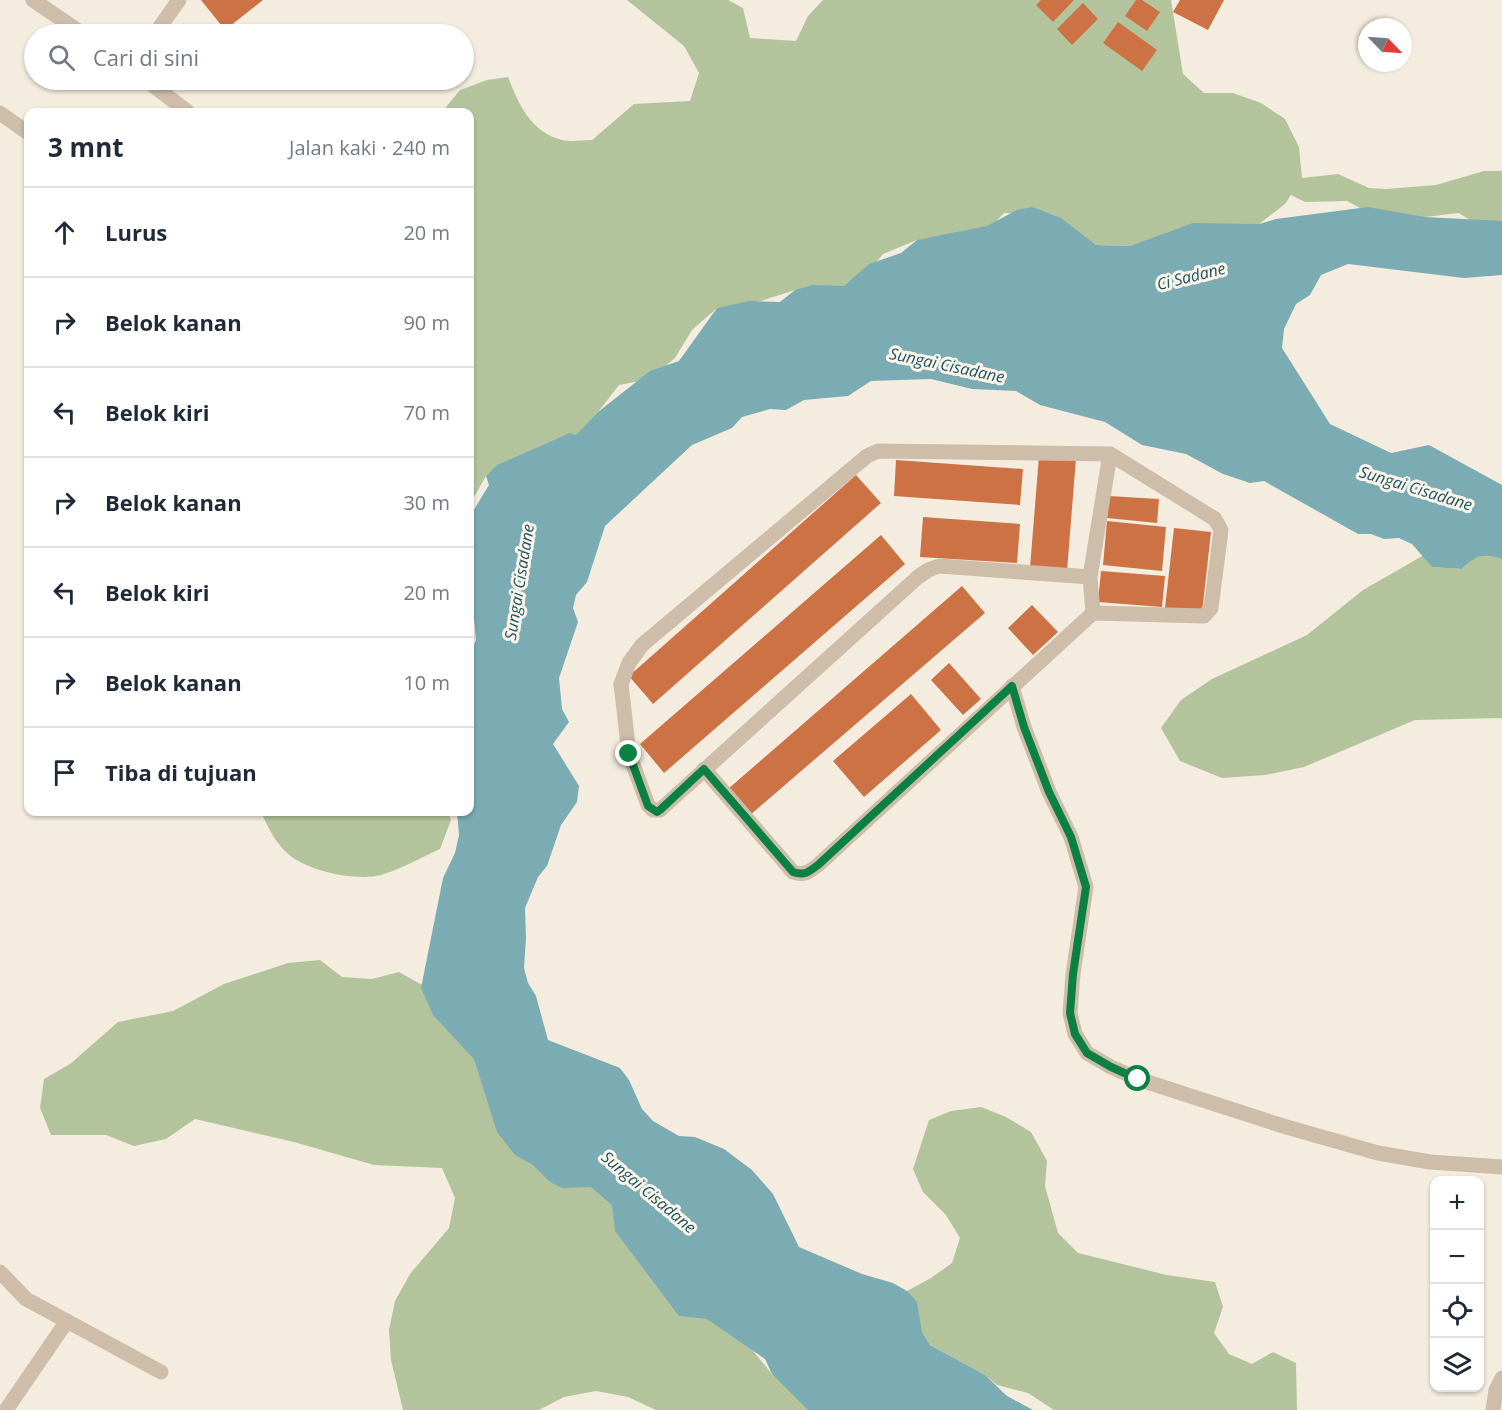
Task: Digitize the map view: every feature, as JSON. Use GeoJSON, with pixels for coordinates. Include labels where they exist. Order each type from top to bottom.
{"type":"FeatureCollection","features":[{"type":"Feature","properties":{"kind":"street"},"geometry":{"type":"LineString","coordinates":[[33,0],[68,24]]}},
{"type":"Feature","properties":{"kind":"street"},"geometry":{"type":"LineString","coordinates":[[162,24],[179,0]]}},
{"type":"Feature","properties":{"kind":"street"},"geometry":{"type":"LineString","coordinates":[[159,90],[183,108]]}},
{"type":"Feature","properties":{"kind":"street"},"geometry":{"type":"LineString","coordinates":[[0,113],[24,130]]}},
{"type":"Feature","properties":{"kind":"street"},"geometry":{"type":"LineString","coordinates":[[704,769],[793,872],[807,873],[1093,613],[1204,616],[1211,608],[1221,530],[1215,519],[1110,454],[878,451],[867,456],[642,645],[629,663],[621,684],[629,754],[648,806],[653,810],[657,812],[660,810],[704,769],[928,570],[939,566],[1090,578]]}},
{"type":"Feature","properties":{"kind":"street"},"geometry":{"type":"LineString","coordinates":[[1093,613],[1090,578],[1110,454]]}},
{"type":"Feature","properties":{"kind":"street"},"geometry":{"type":"LineString","coordinates":[[1012,686],[1024,727],[1049,792],[1071,837],[1086,887],[1073,974],[1070,1013],[1075,1034],[1087,1053],[1138,1079],[1283,1126],[1378,1153],[1430,1162],[1502,1167]]}},
{"type":"Feature","properties":{"kind":"street"},"geometry":{"type":"LineString","coordinates":[[0,1272],[26,1299],[161,1372]]}},
{"type":"Feature","properties":{"kind":"street"},"geometry":{"type":"LineString","coordinates":[[6,1410],[67,1321]]}},
{"type":"Feature","properties":{"kind":"street"},"geometry":{"type":"LineString","coordinates":[[1493,1410],[1496,1390],[1502,1378]]}},
{"type":"Feature","properties":{"kind":"green space"},"geometry":{"type":"Polygon","coordinates":[[[627,0],[728,0],[743,8],[750,38],[796,41],[808,16],[823,0],[1171,0],[1183,74],[1204,93],[1233,93],[1261,103],[1285,119],[1299,147],[1302,178],[1338,174],[1369,188],[1386,189],[1436,185],[1484,171],[1502,171],[1502,224],[1484,229],[1459,213],[1425,217],[1412,224],[1384,221],[1347,201],[1305,202],[1291,195],[1285,204],[1259,224],[1130,246],[1096,245],[1039,215],[1004,213],[980,238],[917,240],[883,254],[861,280],[829,293],[795,290],[748,305],[717,308],[692,330],[675,358],[650,379],[619,385],[576,436],[486,476],[474,497],[474,108],[445,108],[460,90],[474,90],[474,85],[508,77],[517,98],[534,124],[551,136],[562,140],[577,141],[592,140],[634,104],[690,101],[699,73],[684,46],[627,0]]]}},
{"type":"Feature","properties":{"kind":"green space"},"geometry":{"type":"Polygon","coordinates":[[[1488,554],[1502,559],[1502,718],[1415,720],[1304,767],[1265,775],[1222,778],[1180,761],[1161,728],[1181,700],[1212,679],[1307,635],[1363,590],[1424,555],[1432,567],[1462,569],[1472,559],[1488,554]]]}},
{"type":"Feature","properties":{"kind":"green space"},"geometry":{"type":"Polygon","coordinates":[[[263,816],[449,816],[451,820],[440,849],[403,867],[371,877],[335,874],[311,867],[287,853],[263,816]]]}},
{"type":"Feature","properties":{"kind":"green space"},"geometry":{"type":"Polygon","coordinates":[[[320,960],[342,977],[372,979],[399,972],[424,986],[596,1182],[735,1329],[772,1374],[816,1410],[656,1410],[628,1397],[596,1391],[564,1397],[539,1410],[403,1410],[391,1360],[389,1330],[395,1301],[410,1274],[449,1228],[455,1198],[442,1168],[374,1165],[294,1142],[195,1119],[166,1139],[134,1146],[106,1135],[51,1135],[40,1108],[44,1079],[70,1064],[118,1022],[173,1011],[224,984],[288,963],[320,960]]]}},
{"type":"Feature","properties":{"kind":"green space"},"geometry":{"type":"Polygon","coordinates":[[[981,1107],[1006,1117],[1031,1132],[1047,1161],[1045,1186],[1058,1233],[1078,1253],[1167,1275],[1215,1282],[1223,1307],[1214,1333],[1229,1354],[1252,1364],[1273,1352],[1296,1363],[1297,1410],[1054,1410],[1028,1393],[997,1385],[985,1375],[930,1345],[922,1332],[907,1291],[952,1263],[960,1238],[946,1215],[923,1192],[913,1169],[929,1120],[951,1111],[981,1107]]]}},
{"type":"Feature","properties":{"kind":"water"},"geometry":{"type":"Polygon","coordinates":[[[1032,207],[1061,218],[1096,245],[1130,246],[1193,223],[1259,224],[1276,219],[1368,207],[1425,217],[1502,221],[1502,275],[1464,278],[1348,264],[1321,275],[1310,295],[1296,304],[1284,329],[1282,348],[1330,424],[1391,453],[1429,445],[1502,485],[1502,559],[1490,556],[1480,557],[1462,569],[1432,567],[1412,544],[1399,538],[1384,539],[1371,534],[1358,534],[1264,481],[1250,483],[1223,474],[1186,454],[1142,445],[1105,422],[1040,405],[1016,391],[972,389],[931,379],[871,381],[848,396],[804,400],[786,410],[770,409],[742,417],[732,428],[692,445],[605,526],[587,582],[576,595],[573,608],[578,622],[559,678],[562,709],[569,722],[553,744],[579,786],[577,802],[561,825],[547,866],[538,877],[525,908],[524,968],[528,983],[536,996],[548,1040],[620,1068],[629,1080],[642,1109],[653,1121],[679,1136],[695,1137],[724,1149],[752,1170],[773,1194],[799,1247],[862,1274],[893,1283],[907,1291],[917,1302],[922,1332],[930,1345],[985,1375],[1007,1396],[1033,1410],[808,1410],[772,1374],[765,1359],[707,1319],[679,1316],[615,1231],[612,1205],[591,1187],[562,1188],[550,1182],[533,1165],[515,1155],[497,1132],[474,1059],[433,1015],[421,988],[443,878],[455,853],[459,835],[457,816],[474,816],[474,645],[476,640],[474,510],[489,485],[486,476],[497,465],[570,433],[576,435],[598,412],[650,371],[679,361],[717,308],[749,301],[780,302],[795,290],[812,285],[844,286],[869,264],[901,253],[917,240],[987,226],[1017,210],[1032,207]]]}},
{"type":"Feature","properties":{"kind":"building"},"geometry":{"type":"Polygon","coordinates":[[[201,0],[263,0],[233,24],[220,24],[201,0]]]}},
{"type":"Feature","properties":{"kind":"building"},"geometry":{"type":"Polygon","coordinates":[[[1041,0],[1074,0],[1053,22],[1036,5],[1041,0]]]}},
{"type":"Feature","properties":{"kind":"building"},"geometry":{"type":"Polygon","coordinates":[[[1136,0],[1142,0],[1160,12],[1147,31],[1125,16],[1136,0]]]}},
{"type":"Feature","properties":{"kind":"building"},"geometry":{"type":"Polygon","coordinates":[[[1180,0],[1224,0],[1208,30],[1173,12],[1180,0]]]}},
{"type":"Feature","properties":{"kind":"building"},"geometry":{"type":"Polygon","coordinates":[[[1083,3],[1098,19],[1072,45],[1057,29],[1083,3]]]}},
{"type":"Feature","properties":{"kind":"building"},"geometry":{"type":"Polygon","coordinates":[[[1118,22],[1157,50],[1142,71],[1103,43],[1118,22]]]}},
{"type":"Feature","properties":{"kind":"building"},"geometry":{"type":"Polygon","coordinates":[[[1039,456],[1076,458],[1067,571],[1030,568],[1039,456]]]}},
{"type":"Feature","properties":{"kind":"building"},"geometry":{"type":"Polygon","coordinates":[[[896,460],[1023,469],[1020,505],[894,496],[896,460]]]}},
{"type":"Feature","properties":{"kind":"building"},"geometry":{"type":"Polygon","coordinates":[[[856,475],[881,503],[653,704],[629,676],[856,475]]]}},
{"type":"Feature","properties":{"kind":"building"},"geometry":{"type":"Polygon","coordinates":[[[1109,496],[1159,499],[1157,523],[1107,518],[1109,496]]]}},
{"type":"Feature","properties":{"kind":"building"},"geometry":{"type":"Polygon","coordinates":[[[923,517],[1020,524],[1017,563],[920,557],[923,517]]]}},
{"type":"Feature","properties":{"kind":"building"},"geometry":{"type":"Polygon","coordinates":[[[1107,521],[1166,527],[1162,571],[1103,565],[1107,521]]]}},
{"type":"Feature","properties":{"kind":"building"},"geometry":{"type":"Polygon","coordinates":[[[1174,528],[1211,532],[1202,613],[1165,608],[1174,528]]]}},
{"type":"Feature","properties":{"kind":"building"},"geometry":{"type":"Polygon","coordinates":[[[881,535],[905,564],[664,773],[640,744],[881,535]]]}},
{"type":"Feature","properties":{"kind":"building"},"geometry":{"type":"Polygon","coordinates":[[[1101,571],[1165,576],[1162,607],[1098,602],[1101,571]]]}},
{"type":"Feature","properties":{"kind":"building"},"geometry":{"type":"Polygon","coordinates":[[[962,586],[985,613],[750,815],[728,789],[962,586]]]}},
{"type":"Feature","properties":{"kind":"building"},"geometry":{"type":"Polygon","coordinates":[[[1032,605],[1058,632],[1033,655],[1008,628],[1032,605]]]}},
{"type":"Feature","properties":{"kind":"building"},"geometry":{"type":"Polygon","coordinates":[[[949,663],[981,699],[963,715],[931,680],[949,663]]]}},
{"type":"Feature","properties":{"kind":"building"},"geometry":{"type":"Polygon","coordinates":[[[911,694],[941,730],[864,797],[833,761],[911,694]]]}},
{"type":"Feature","properties":{"kind":"route"},"geometry":{"type":"LineString","coordinates":[[629,754],[648,806],[653,810],[657,812],[660,810],[704,769],[793,872],[807,873],[1012,686],[1024,727],[1049,792],[1071,837],[1086,887],[1073,974],[1070,1013],[1075,1034],[1087,1053],[1138,1079]]}},
{"type":"Feature","properties":{"kind":"water label","name":"Ci Sadane"},"geometry":{"type":"Point","coordinates":[1191,276]}},
{"type":"Feature","properties":{"kind":"water label","name":"Sungai Cisadane"},"geometry":{"type":"Point","coordinates":[947,365]}},
{"type":"Feature","properties":{"kind":"water label","name":"Sungai Cisadane"},"geometry":{"type":"Point","coordinates":[1416,488]}},
{"type":"Feature","properties":{"kind":"water label","name":"Sungai Cisadane"},"geometry":{"type":"Point","coordinates":[519,582]}},
{"type":"Feature","properties":{"kind":"water label","name":"Sungai Cisadane"},"geometry":{"type":"Point","coordinates":[649,1192]}}]}
